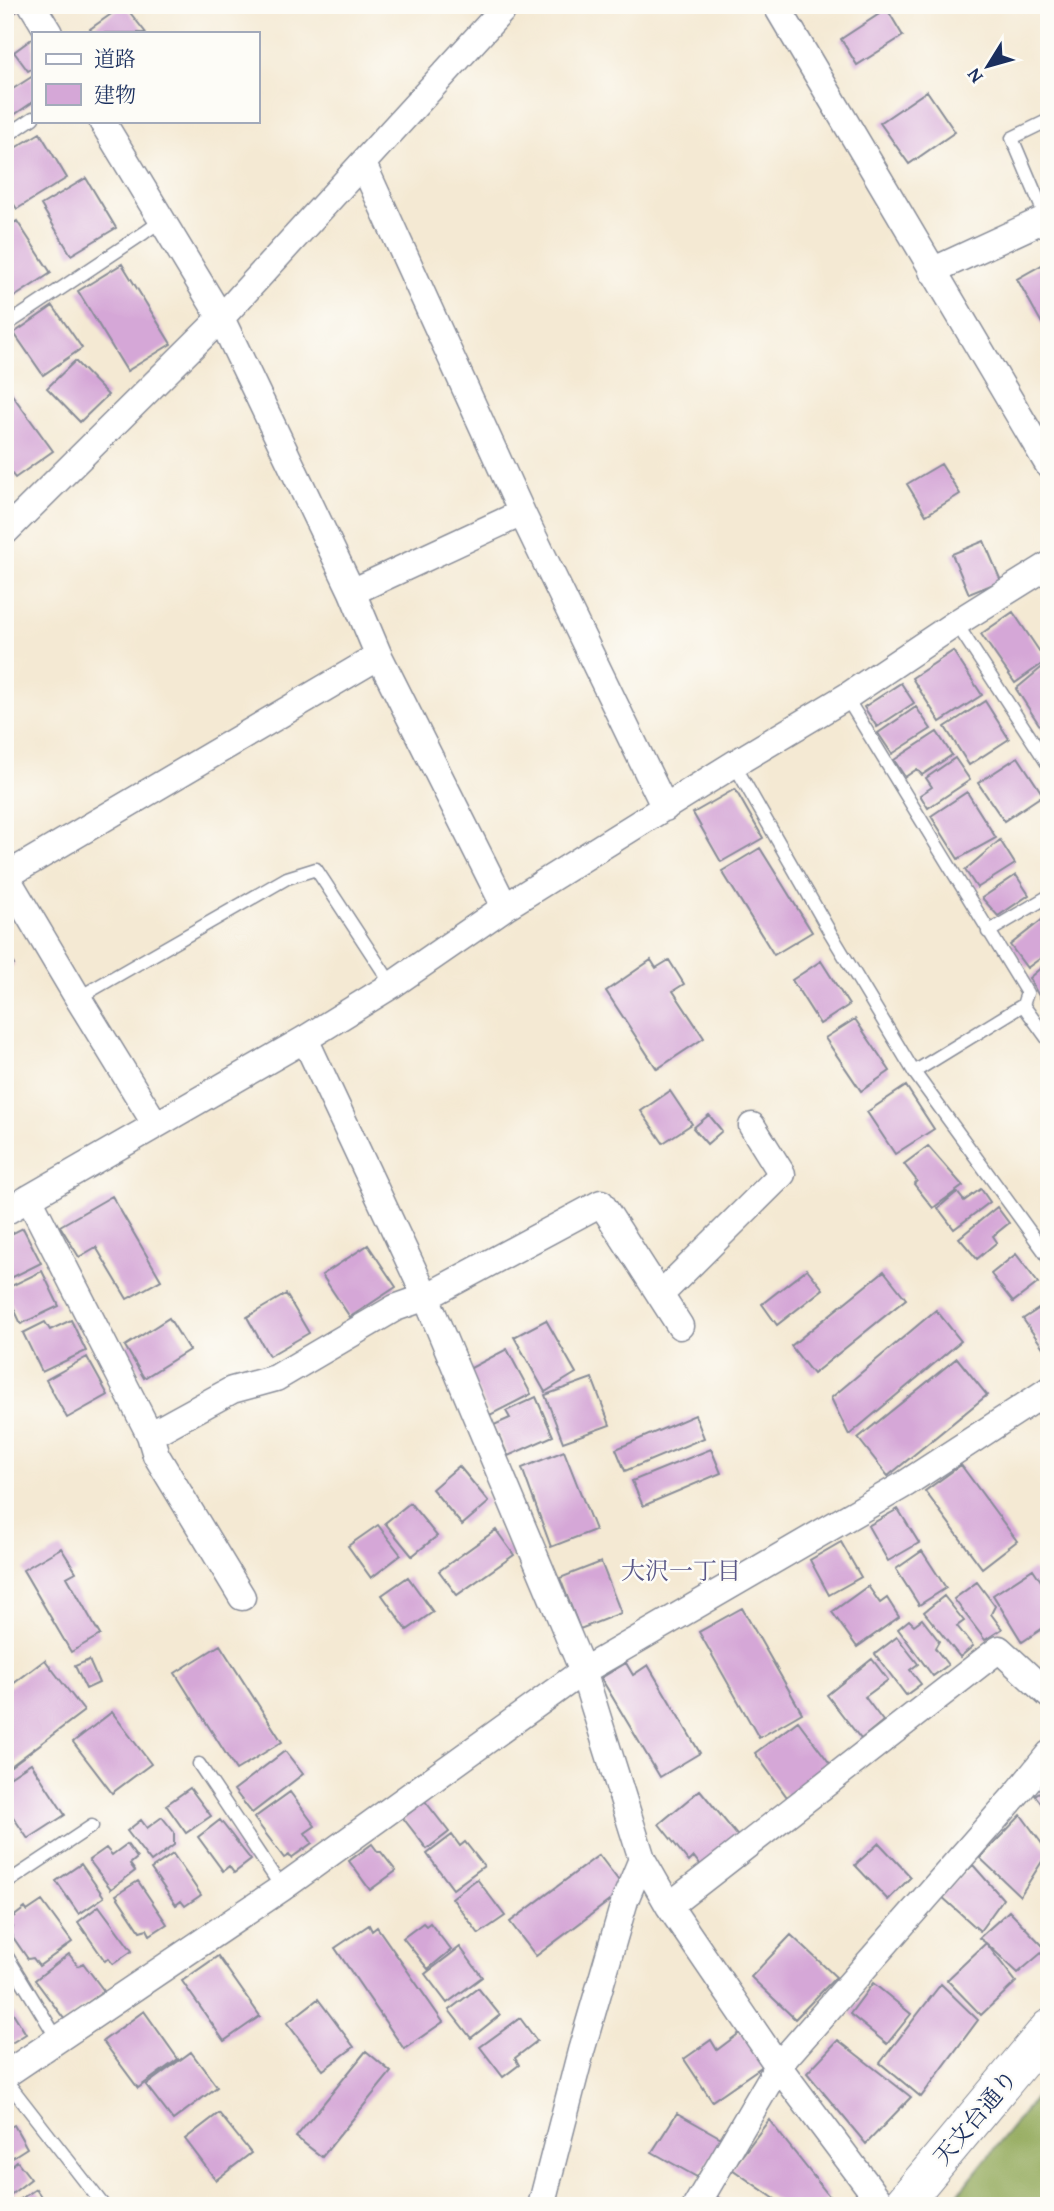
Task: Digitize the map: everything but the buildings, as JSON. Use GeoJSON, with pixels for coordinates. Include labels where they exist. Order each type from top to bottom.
{"type":"FeatureCollection","features":[{"type":"Feature","properties":{"kind":"main road","name":"天文台通り"},"geometry":{"type":"LineString","coordinates":[[901,2206],[1049,2028]]}},
{"type":"Feature","properties":{"kind":"street"},"geometry":{"type":"LineString","coordinates":[[32,5],[48,32]]}},
{"type":"Feature","properties":{"kind":"street"},"geometry":{"type":"LineString","coordinates":[[5,532],[220,318],[508,5]]}},
{"type":"Feature","properties":{"kind":"street"},"geometry":{"type":"LineString","coordinates":[[776,5],[1049,466]]}},
{"type":"Feature","properties":{"kind":"street"},"geometry":{"type":"LineString","coordinates":[[104,122],[220,318],[352,593],[379,656],[505,907]]}},
{"type":"Feature","properties":{"kind":"street"},"geometry":{"type":"LineString","coordinates":[[363,164],[522,513],[665,808]]}},
{"type":"Feature","properties":{"kind":"street"},"geometry":{"type":"LineString","coordinates":[[932,271],[1047,218]]}},
{"type":"Feature","properties":{"kind":"street"},"geometry":{"type":"LineString","coordinates":[[352,593],[522,513]]}},
{"type":"Feature","properties":{"kind":"street"},"geometry":{"type":"LineString","coordinates":[[5,1212],[305,1039],[392,985],[505,907],[846,697],[1049,565]]}},
{"type":"Feature","properties":{"kind":"street"},"geometry":{"type":"LineString","coordinates":[[156,1125],[5,875],[379,656]]}},
{"type":"Feature","properties":{"kind":"street"},"geometry":{"type":"LineString","coordinates":[[305,1039],[426,1297],[583,1671],[642,1859],[669,1906],[778,2066],[883,2206]]}},
{"type":"Feature","properties":{"kind":"street"},"geometry":{"type":"LineString","coordinates":[[660,1295],[782,1174],[752,1126]]}},
{"type":"Feature","properties":{"kind":"street"},"geometry":{"type":"LineString","coordinates":[[29,1198],[150,1435],[156,1455],[243,1597]]}},
{"type":"Feature","properties":{"kind":"street"},"geometry":{"type":"LineString","coordinates":[[150,1435],[232,1390],[276,1378],[395,1308],[426,1297],[601,1203],[680,1326]]}},
{"type":"Feature","properties":{"kind":"street"},"geometry":{"type":"LineString","coordinates":[[5,2077],[282,1888],[583,1671],[905,1484],[1049,1390]]}},
{"type":"Feature","properties":{"kind":"street"},"geometry":{"type":"LineString","coordinates":[[669,1906],[999,1649],[1049,1695]]}},
{"type":"Feature","properties":{"kind":"street"},"geometry":{"type":"LineString","coordinates":[[696,2206],[778,2066],[1049,1755]]}},
{"type":"Feature","properties":{"kind":"street"},"geometry":{"type":"LineString","coordinates":[[541,2206],[625,1900],[642,1859]]}},
{"type":"Feature","properties":{"kind":"lane"},"geometry":{"type":"LineString","coordinates":[[5,137],[32,119]]}},
{"type":"Feature","properties":{"kind":"lane"},"geometry":{"type":"LineString","coordinates":[[1047,218],[1012,138],[1049,120]]}},
{"type":"Feature","properties":{"kind":"lane"},"geometry":{"type":"LineString","coordinates":[[5,326],[162,219]]}},
{"type":"Feature","properties":{"kind":"lane"},"geometry":{"type":"LineString","coordinates":[[956,623],[1049,766]]}},
{"type":"Feature","properties":{"kind":"lane"},"geometry":{"type":"LineString","coordinates":[[846,697],[1027,993],[1023,1005],[914,1072]]}},
{"type":"Feature","properties":{"kind":"lane"},"geometry":{"type":"LineString","coordinates":[[734,764],[914,1072],[1049,1258]]}},
{"type":"Feature","properties":{"kind":"lane"},"geometry":{"type":"LineString","coordinates":[[78,998],[287,878],[316,869],[392,985]]}},
{"type":"Feature","properties":{"kind":"lane"},"geometry":{"type":"LineString","coordinates":[[988,932],[1049,896]]}},
{"type":"Feature","properties":{"kind":"lane"},"geometry":{"type":"LineString","coordinates":[[1023,1005],[1049,1041]]}},
{"type":"Feature","properties":{"kind":"lane"},"geometry":{"type":"LineString","coordinates":[[199,1764],[282,1888]]}},
{"type":"Feature","properties":{"kind":"lane"},"geometry":{"type":"LineString","coordinates":[[5,1884],[92,1826]]}},
{"type":"Feature","properties":{"kind":"lane"},"geometry":{"type":"LineString","coordinates":[[5,1953],[59,2040]]}},
{"type":"Feature","properties":{"kind":"lane"},"geometry":{"type":"LineString","coordinates":[[5,2077],[104,2206]]}},
{"type":"Feature","properties":{"kind":"green space"},"geometry":{"type":"Polygon","coordinates":[[[1049,2081],[1049,2206],[948,2206],[1049,2081]]]}},
{"type":"Feature","properties":{"kind":"district","name":"大沢一丁目"},"geometry":{"type":"Point","coordinates":[681,1570]}}]}
